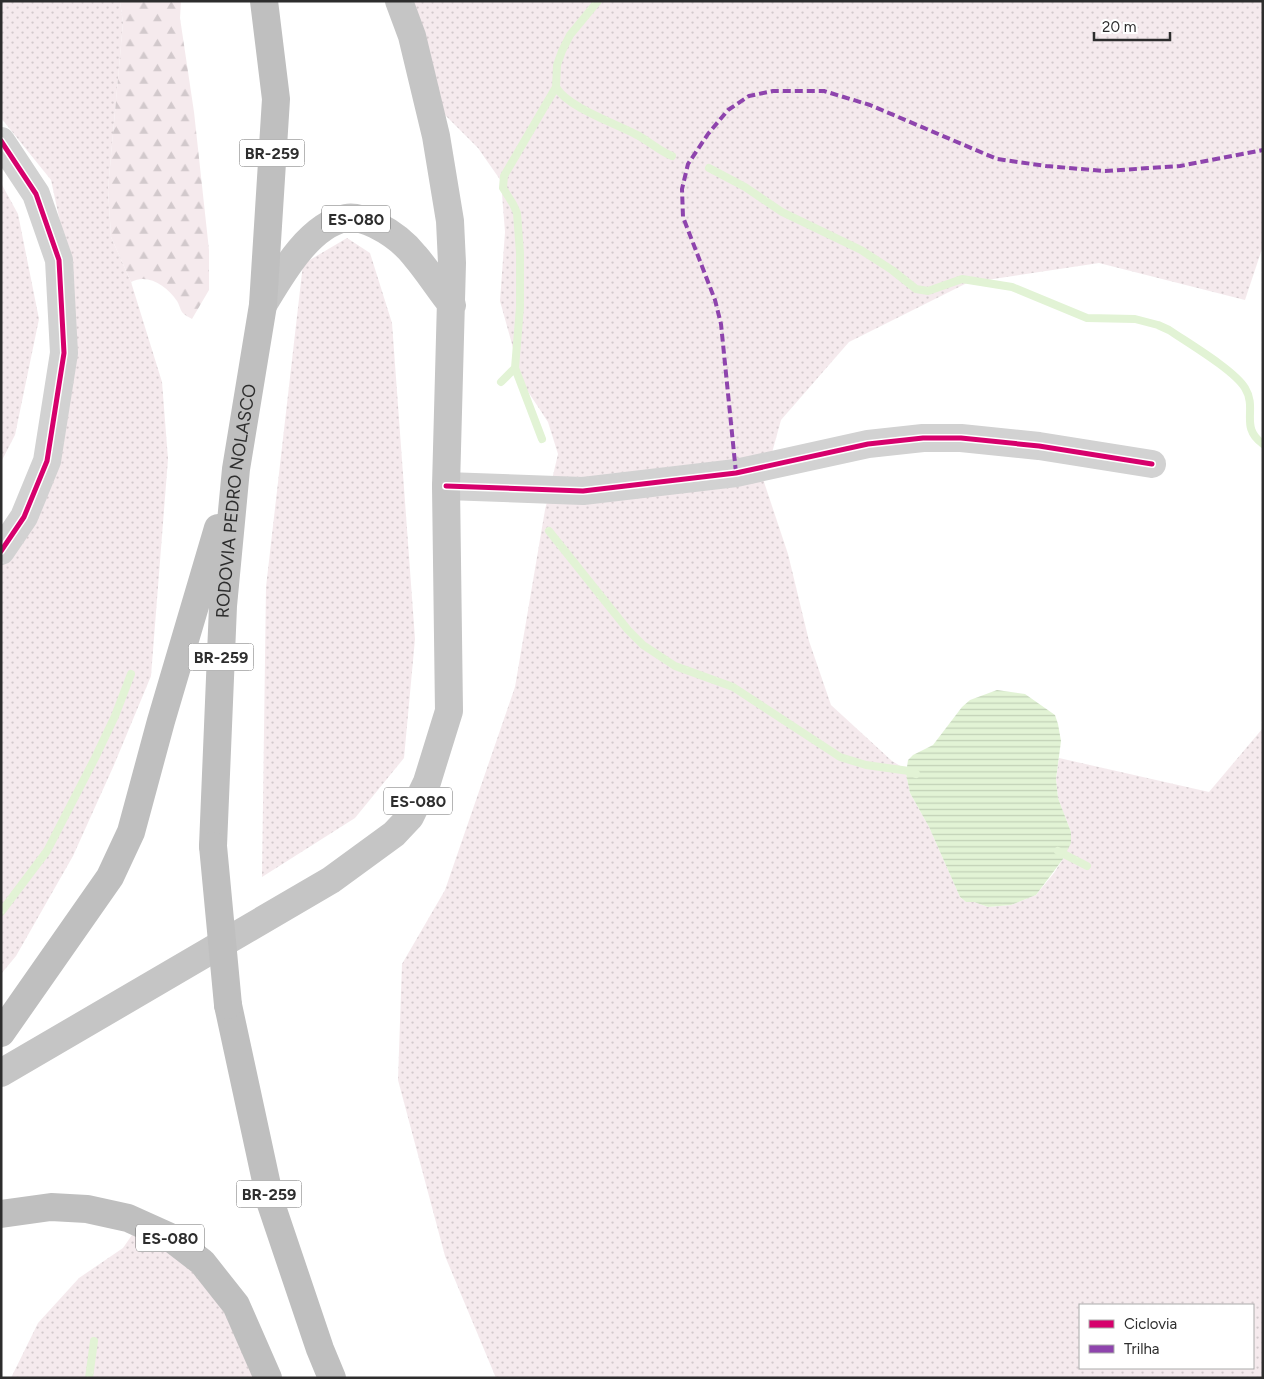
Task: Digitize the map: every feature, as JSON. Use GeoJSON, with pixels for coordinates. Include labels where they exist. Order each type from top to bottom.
{"type":"FeatureCollection","features":[{"type":"Feature","properties":{"kind":"highway","name":"RODOVIA PEDRO NOLASCO"},"geometry":{"type":"LineString","coordinates":[[264,1],[276,99],[263,305],[236,469],[223,606],[213,846],[228,1005],[272,1204],[320,1349],[332,1378]]}},
{"type":"Feature","properties":{"kind":"highway"},"geometry":{"type":"LineString","coordinates":[[1,1033],[110,877],[131,832],[183,645],[236,469]]}},
{"type":"Feature","properties":{"kind":"highway","name":"ES-080"},"geometry":{"type":"LineString","coordinates":[[1,1214],[51,1207],[87,1209],[128,1218],[168,1236],[202,1262],[236,1305],[268,1378]]}},
{"type":"Feature","properties":{"kind":"main road"},"geometry":{"type":"LineString","coordinates":[[399,1],[412,36],[436,136],[450,221],[452,305]]}},
{"type":"Feature","properties":{"kind":"main road","name":"ES-080"},"geometry":{"type":"LineString","coordinates":[[1,1073],[331,880],[394,834],[410,817],[427,782],[449,711],[446,486],[452,305],[414,254],[388,231],[364,220],[348,218],[331,223],[304,245],[287,264],[263,305]]}},
{"type":"Feature","properties":{"kind":"street"},"geometry":{"type":"LineString","coordinates":[[1,141],[36,194],[59,260],[64,353],[47,461],[24,517],[1,551]]}},
{"type":"Feature","properties":{"kind":"street"},"geometry":{"type":"LineString","coordinates":[[961,438],[1007,423]]}},
{"type":"Feature","properties":{"kind":"street"},"geometry":{"type":"LineString","coordinates":[[446,486],[583,491],[736,473],[868,444],[922,438],[961,438],[1039,446],[1152,464]]}},
{"type":"Feature","properties":{"kind":"green space"},"geometry":{"type":"Polygon","coordinates":[[[1,1],[120,1],[123,23],[108,189],[111,237],[131,282],[162,382],[168,459],[151,676],[73,856],[16,956],[1,974],[1,551],[18,532],[73,282],[51,180],[1,118],[1,1]]]}},
{"type":"Feature","properties":{"kind":"green space"},"geometry":{"type":"Polygon","coordinates":[[[120,1],[181,1],[180,18],[194,112],[209,250],[209,290],[192,319],[181,311],[177,301],[168,290],[157,282],[144,279],[131,282],[111,237],[108,189],[123,23],[120,1]]]}},
{"type":"Feature","properties":{"kind":"green space"},"geometry":{"type":"Polygon","coordinates":[[[399,1],[1263,1],[1263,246],[1245,300],[1099,263],[967,283],[849,342],[781,420],[764,482],[788,554],[809,641],[831,705],[892,761],[907,770],[906,774],[910,793],[929,827],[960,897],[966,902],[974,902],[988,907],[1011,905],[1036,895],[1054,873],[1063,859],[1071,832],[1058,798],[1056,779],[1059,758],[1209,792],[1263,728],[1263,1378],[496,1378],[445,1256],[398,1080],[402,964],[445,890],[515,687],[545,510],[558,454],[548,422],[523,384],[500,301],[505,232],[501,181],[478,148],[427,97],[399,1]]]}},
{"type":"Feature","properties":{"kind":"green space"},"geometry":{"type":"Polygon","coordinates":[[[1,183],[18,214],[39,319],[15,435],[1,462],[1,183]]]}},
{"type":"Feature","properties":{"kind":"green space"},"geometry":{"type":"Polygon","coordinates":[[[347,238],[370,253],[392,323],[415,639],[404,758],[355,818],[262,877],[266,587],[303,264],[347,238]]]}},
{"type":"Feature","properties":{"kind":"green space"},"geometry":{"type":"Polygon","coordinates":[[[143,1219],[233,1311],[262,1378],[11,1378],[38,1323],[79,1278],[123,1248],[143,1219]]]}},
{"type":"Feature","properties":{"kind":"shaded area"},"geometry":{"type":"Polygon","coordinates":[[[997,690],[1025,694],[1055,715],[1061,741],[1056,779],[1058,798],[1071,832],[1071,843],[1063,859],[1036,895],[1011,905],[988,907],[974,902],[966,902],[960,897],[929,827],[910,793],[906,774],[908,760],[913,755],[933,745],[962,707],[970,700],[997,690]]]}},
{"type":"Feature","properties":{"kind":"waterway"},"geometry":{"type":"LineString","coordinates":[[542,439],[515,368],[520,307],[520,253],[517,213],[503,188],[504,176],[556,87],[557,65],[570,35],[598,1]]}},
{"type":"Feature","properties":{"kind":"waterway"},"geometry":{"type":"LineString","coordinates":[[556,87],[580,108],[640,136],[672,156]]}},
{"type":"Feature","properties":{"kind":"waterway"},"geometry":{"type":"LineString","coordinates":[[709,168],[745,187],[782,212],[861,250],[892,270],[916,289],[928,291],[962,279],[1012,287],[1087,318],[1135,319],[1169,330],[1221,365],[1245,388],[1249,396],[1252,431],[1263,444]]}},
{"type":"Feature","properties":{"kind":"waterway"},"geometry":{"type":"LineString","coordinates":[[501,382],[515,368]]}},
{"type":"Feature","properties":{"kind":"waterway"},"geometry":{"type":"LineString","coordinates":[[549,531],[628,630],[643,645],[675,666],[733,687],[840,757],[866,765],[909,771],[916,774]]}},
{"type":"Feature","properties":{"kind":"waterway"},"geometry":{"type":"LineString","coordinates":[[1,912],[47,851],[115,716],[131,674]]}},
{"type":"Feature","properties":{"kind":"waterway"},"geometry":{"type":"LineString","coordinates":[[1058,851],[1087,866]]}},
{"type":"Feature","properties":{"kind":"waterway"},"geometry":{"type":"LineString","coordinates":[[89,1378],[94,1341]]}},
{"type":"Feature","properties":{"kind":"marked path"},"geometry":{"type":"LineString","coordinates":[[736,473],[721,324],[715,300],[683,217],[682,189],[688,164],[708,134],[728,110],[749,96],[773,91],[824,91],[870,105],[997,159],[1046,166],[1105,171],[1180,166],[1263,150]]}},
{"type":"Feature","properties":{"kind":"cycle path"},"geometry":{"type":"LineString","coordinates":[[1,141],[36,194],[59,260],[64,353],[47,461],[24,517],[1,551]]}},
{"type":"Feature","properties":{"kind":"cycle path"},"geometry":{"type":"LineString","coordinates":[[446,486],[583,491],[736,473],[868,444],[923,438],[961,438],[1039,446],[1152,464]]}}]}
